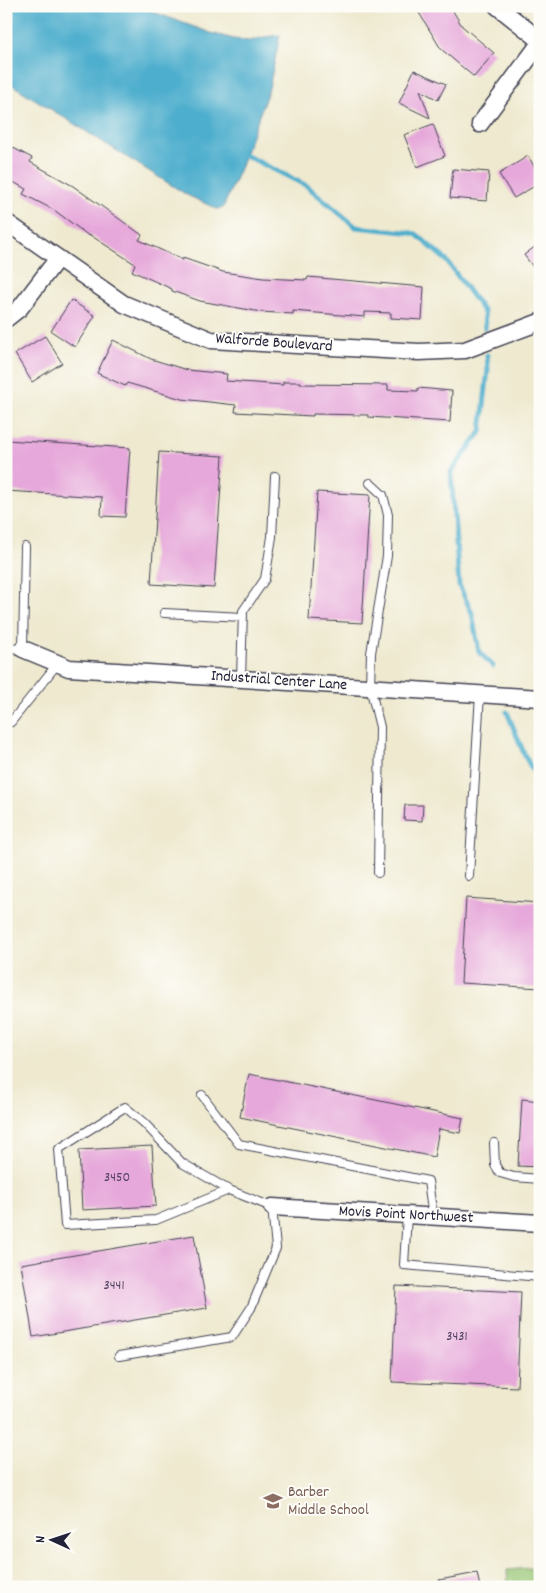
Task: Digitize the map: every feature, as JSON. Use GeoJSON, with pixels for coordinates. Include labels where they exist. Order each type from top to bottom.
{"type":"FeatureCollection","features":[{"type":"Feature","properties":{"kind":"street"},"geometry":{"type":"LineString","coordinates":[[480,124],[540,42],[497,6]]}},
{"type":"Feature","properties":{"kind":"street","name":"Walforde Boulevard"},"geometry":{"type":"LineString","coordinates":[[6,222],[124,304],[211,340],[419,352],[465,350],[540,322]]}},
{"type":"Feature","properties":{"kind":"street"},"geometry":{"type":"LineString","coordinates":[[6,319],[20,308],[58,258]]}},
{"type":"Feature","properties":{"kind":"street","name":"Industrial Center Lane"},"geometry":{"type":"LineString","coordinates":[[14,648],[69,668],[540,698]]}},
{"type":"Feature","properties":{"kind":"street","name":"Movis Point Northwest"},"geometry":{"type":"LineString","coordinates":[[272,1208],[540,1223]]}},
{"type":"Feature","properties":{"kind":"lane"},"geometry":{"type":"LineString","coordinates":[[241,679],[243,611],[265,579],[272,537],[275,476]]}},
{"type":"Feature","properties":{"kind":"lane"},"geometry":{"type":"LineString","coordinates":[[370,483],[383,495],[388,515],[387,556],[371,653],[370,687],[380,727],[378,873]]}},
{"type":"Feature","properties":{"kind":"lane"},"geometry":{"type":"LineString","coordinates":[[14,648],[25,547]]}},
{"type":"Feature","properties":{"kind":"lane"},"geometry":{"type":"LineString","coordinates":[[164,613],[243,617]]}},
{"type":"Feature","properties":{"kind":"lane"},"geometry":{"type":"LineString","coordinates":[[6,724],[11,722],[58,663]]}},
{"type":"Feature","properties":{"kind":"lane"},"geometry":{"type":"LineString","coordinates":[[469,876],[480,694]]}},
{"type":"Feature","properties":{"kind":"lane"},"geometry":{"type":"LineString","coordinates":[[202,1096],[239,1144],[428,1181],[433,1217]]}},
{"type":"Feature","properties":{"kind":"lane"},"geometry":{"type":"LineString","coordinates":[[119,1356],[232,1337],[251,1308],[276,1248],[272,1208],[229,1190],[182,1163],[144,1123],[125,1107],[59,1149],[65,1225],[156,1220],[229,1190]]}},
{"type":"Feature","properties":{"kind":"lane"},"geometry":{"type":"LineString","coordinates":[[494,1143],[495,1165],[500,1173],[514,1177],[540,1179]]}},
{"type":"Feature","properties":{"kind":"lane"},"geometry":{"type":"LineString","coordinates":[[407,1215],[404,1266],[540,1277]]}},
{"type":"Feature","properties":{"kind":"green space"},"geometry":{"type":"Polygon","coordinates":[[[540,1567],[540,1587],[508,1587],[507,1570],[540,1567]]]}},
{"type":"Feature","properties":{"kind":"water"},"geometry":{"type":"Polygon","coordinates":[[[6,6],[137,6],[211,33],[234,39],[250,41],[280,35],[269,88],[241,166],[223,208],[217,209],[187,195],[6,81],[6,6]]]}},
{"type":"Feature","properties":{"kind":"building"},"geometry":{"type":"Polygon","coordinates":[[[426,6],[450,6],[462,26],[494,53],[474,77],[441,49],[418,11],[426,6]]]}},
{"type":"Feature","properties":{"kind":"building"},"geometry":{"type":"Polygon","coordinates":[[[414,70],[446,84],[438,100],[420,90],[430,118],[399,103],[414,70]]]}},
{"type":"Feature","properties":{"kind":"building"},"geometry":{"type":"Polygon","coordinates":[[[433,124],[445,156],[417,167],[404,135],[433,124]]]}},
{"type":"Feature","properties":{"kind":"building"},"geometry":{"type":"Polygon","coordinates":[[[6,144],[32,158],[30,162],[73,186],[142,235],[139,240],[183,260],[183,258],[223,272],[263,278],[307,280],[308,277],[424,287],[422,320],[391,318],[391,313],[365,312],[365,317],[293,311],[293,314],[261,312],[200,301],[172,291],[172,289],[132,271],[135,264],[89,236],[54,210],[23,194],[26,189],[6,178],[6,144]]]}},
{"type":"Feature","properties":{"kind":"building"},"geometry":{"type":"Polygon","coordinates":[[[528,156],[540,176],[540,183],[514,198],[499,174],[528,156]]]}},
{"type":"Feature","properties":{"kind":"building"},"geometry":{"type":"Polygon","coordinates":[[[453,169],[489,172],[487,201],[450,198],[453,169]]]}},
{"type":"Feature","properties":{"kind":"building"},"geometry":{"type":"Polygon","coordinates":[[[540,243],[540,276],[524,255],[540,243]]]}},
{"type":"Feature","properties":{"kind":"building"},"geometry":{"type":"Polygon","coordinates":[[[71,300],[95,316],[75,347],[51,331],[71,300]]]}},
{"type":"Feature","properties":{"kind":"building"},"geometry":{"type":"Polygon","coordinates":[[[45,336],[62,363],[32,382],[15,354],[45,336]]]}},
{"type":"Feature","properties":{"kind":"building"},"geometry":{"type":"Polygon","coordinates":[[[113,340],[151,359],[187,370],[227,374],[226,381],[283,385],[283,382],[301,382],[301,384],[388,385],[388,390],[418,391],[418,388],[452,391],[450,422],[368,417],[368,415],[313,414],[313,416],[235,412],[236,405],[182,399],[127,383],[125,386],[97,373],[113,340]]]}},
{"type":"Feature","properties":{"kind":"building"},"geometry":{"type":"Polygon","coordinates":[[[6,440],[130,448],[125,517],[101,516],[102,497],[6,491],[6,440]]]}},
{"type":"Feature","properties":{"kind":"building"},"geometry":{"type":"Polygon","coordinates":[[[159,452],[223,456],[214,588],[151,584],[159,452]]]}},
{"type":"Feature","properties":{"kind":"building"},"geometry":{"type":"Polygon","coordinates":[[[317,492],[370,495],[362,623],[309,620],[317,492]]]}},
{"type":"Feature","properties":{"kind":"building"},"geometry":{"type":"Polygon","coordinates":[[[405,805],[423,805],[422,821],[404,820],[405,805]]]}},
{"type":"Feature","properties":{"kind":"building"},"geometry":{"type":"Polygon","coordinates":[[[466,898],[540,903],[540,988],[461,983],[466,898]]]}},
{"type":"Feature","properties":{"kind":"building"},"geometry":{"type":"Polygon","coordinates":[[[249,1074],[463,1118],[460,1133],[439,1129],[434,1157],[240,1117],[249,1074]]]}},
{"type":"Feature","properties":{"kind":"building"},"geometry":{"type":"Polygon","coordinates":[[[522,1099],[540,1101],[540,1167],[518,1166],[522,1099]]]}},
{"type":"Feature","properties":{"kind":"building"},"geometry":{"type":"Polygon","coordinates":[[[152,1146],[156,1206],[82,1210],[79,1150],[152,1146]]]}},
{"type":"Feature","properties":{"kind":"building"},"geometry":{"type":"Polygon","coordinates":[[[194,1235],[207,1308],[33,1337],[21,1264],[194,1235]]]}},
{"type":"Feature","properties":{"kind":"building"},"geometry":{"type":"Polygon","coordinates":[[[396,1286],[521,1292],[517,1387],[392,1382],[396,1286]]]}},
{"type":"Feature","properties":{"kind":"building"},"geometry":{"type":"Polygon","coordinates":[[[477,1573],[480,1587],[440,1587],[439,1580],[477,1573]]]}},
{"type":"Feature","properties":{"kind":"waterway"},"geometry":{"type":"LineString","coordinates":[[245,155],[307,186],[356,227],[416,234],[446,260],[484,312],[485,328]]}},
{"type":"Feature","properties":{"kind":"waterway"},"geometry":{"type":"LineString","coordinates":[[487,355],[488,369],[481,432],[451,472],[459,585],[472,613],[479,652],[493,666]]}},
{"type":"Feature","properties":{"kind":"waterway"},"geometry":{"type":"LineString","coordinates":[[507,712],[525,756],[540,784]]}},
{"type":"Feature","properties":{"kind":"place","name":"Barber Middle School"},"geometry":{"type":"Point","coordinates":[273,1501]}}]}
